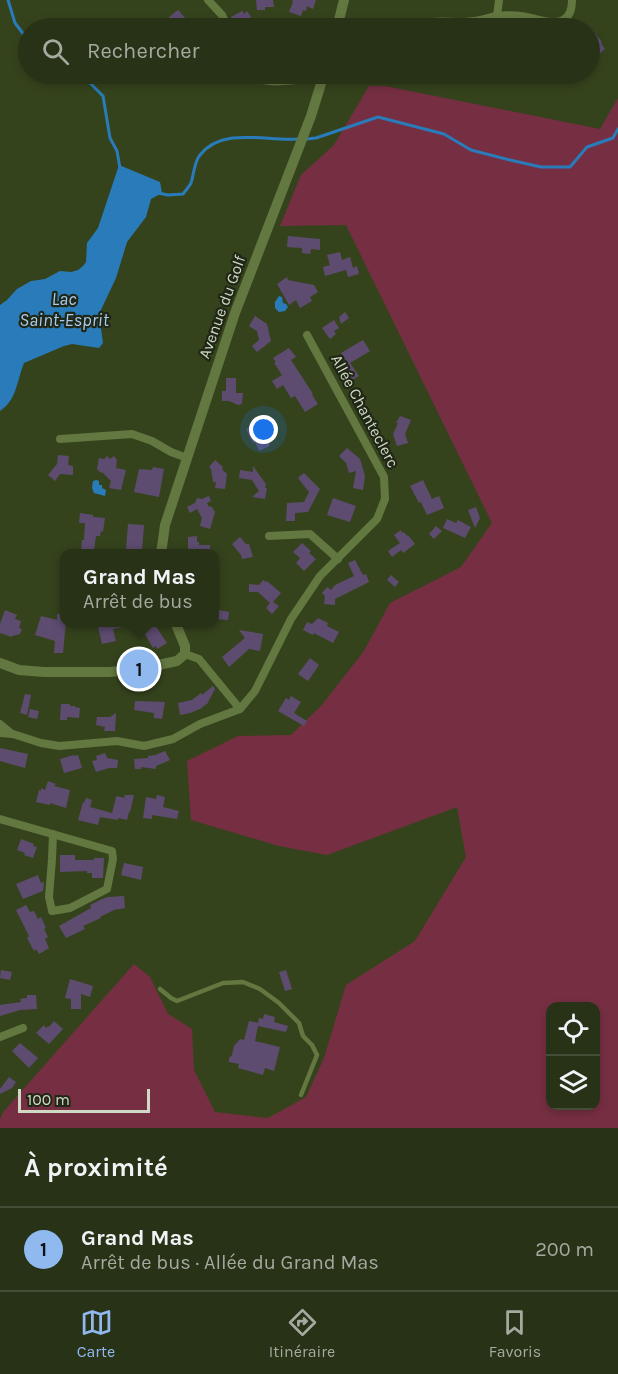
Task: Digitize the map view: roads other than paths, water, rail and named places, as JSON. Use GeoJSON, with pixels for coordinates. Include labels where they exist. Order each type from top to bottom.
{"type":"FeatureCollection","features":[{"type":"Feature","properties":{"kind":"street"},"geometry":{"type":"LineString","coordinates":[[208,0],[223,18]]}},
{"type":"Feature","properties":{"kind":"street"},"geometry":{"type":"LineString","coordinates":[[340,18],[345,0]]}},
{"type":"Feature","properties":{"kind":"street"},"geometry":{"type":"LineString","coordinates":[[497,16],[499,0]]}},
{"type":"Feature","properties":{"kind":"street"},"geometry":{"type":"LineString","coordinates":[[566,18],[571,11],[572,0]]}},
{"type":"Feature","properties":{"kind":"street"},"geometry":{"type":"LineString","coordinates":[[489,18],[520,16],[532,18]]}},
{"type":"Feature","properties":{"kind":"street","name":"Avenue du Golf"},"geometry":{"type":"LineString","coordinates":[[162,549],[165,525],[235,313],[321,84]]}},
{"type":"Feature","properties":{"kind":"street","name":"Allée Chanteclerc"},"geometry":{"type":"LineString","coordinates":[[240,709],[255,691],[291,619],[320,576],[377,519],[385,499],[384,477],[307,335]]}},
{"type":"Feature","properties":{"kind":"street"},"geometry":{"type":"LineString","coordinates":[[60,439],[132,434],[187,458]]}},
{"type":"Feature","properties":{"kind":"street"},"geometry":{"type":"LineString","coordinates":[[269,536],[310,534],[338,559]]}},
{"type":"Feature","properties":{"kind":"street"},"geometry":{"type":"LineString","coordinates":[[0,663],[19,670],[44,672],[110,672],[139,669],[177,661],[185,654],[185,646],[177,627]]}},
{"type":"Feature","properties":{"kind":"street"},"geometry":{"type":"LineString","coordinates":[[0,733],[13,734],[59,746],[117,741],[144,746],[173,739],[201,724],[240,709],[199,659],[185,654]]}},
{"type":"Feature","properties":{"kind":"street"},"geometry":{"type":"LineString","coordinates":[[0,724],[13,734]]}},
{"type":"Feature","properties":{"kind":"street"},"geometry":{"type":"LineString","coordinates":[[0,819],[53,834],[112,851],[114,859],[106,889],[70,908],[52,911],[49,897],[53,834]]}},
{"type":"Feature","properties":{"kind":"street"},"geometry":{"type":"LineString","coordinates":[[0,1037],[23,1028]]}},
{"type":"Feature","properties":{"kind":"lane"},"geometry":{"type":"LineString","coordinates":[[160,989],[177,1000],[223,983],[243,982],[260,989],[279,1003],[299,1023],[303,1036],[312,1045],[317,1055],[301,1095]]}},
{"type":"Feature","properties":{"kind":"water","name":"Lac Saint-Esprit"},"geometry":{"type":"Polygon","coordinates":[[[119,165],[160,182],[162,193],[151,199],[146,217],[127,242],[116,278],[99,314],[103,343],[99,348],[72,344],[64,346],[24,363],[10,401],[0,411],[0,305],[17,289],[31,281],[45,279],[60,271],[78,270],[83,266],[86,262],[87,243],[98,228],[119,165]]]}},
{"type":"Feature","properties":{"kind":"water"},"geometry":{"type":"Polygon","coordinates":[[[279,296],[288,307],[285,311],[279,312],[275,308],[275,302],[279,296]]]}},
{"type":"Feature","properties":{"kind":"water"},"geometry":{"type":"Polygon","coordinates":[[[96,480],[106,490],[105,496],[94,493],[93,481],[96,480]]]}},
{"type":"Feature","properties":{"kind":"waterway"},"geometry":{"type":"LineString","coordinates":[[8,0],[18,27]]}},
{"type":"Feature","properties":{"kind":"waterway"},"geometry":{"type":"LineString","coordinates":[[91,84],[103,96],[110,138],[117,151],[120,168]]}},
{"type":"Feature","properties":{"kind":"waterway"},"geometry":{"type":"LineString","coordinates":[[306,139],[316,138],[378,117],[444,134],[471,150],[541,167],[570,167],[587,147],[613,138],[618,129]]}},
{"type":"Feature","properties":{"kind":"waterway"},"geometry":{"type":"LineString","coordinates":[[158,193],[183,194],[191,183],[200,155],[210,146],[221,141],[246,137],[299,139]]}},
{"type":"Feature","properties":{"kind":"place","name":"Grand Mas"},"geometry":{"type":"Point","coordinates":[139,669]}}]}
